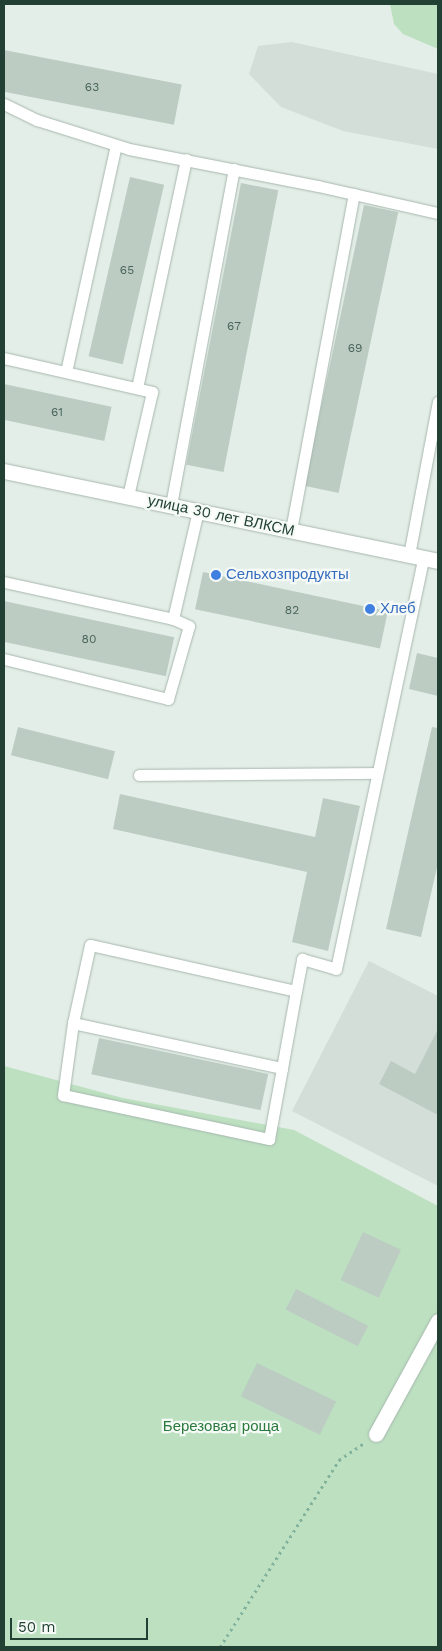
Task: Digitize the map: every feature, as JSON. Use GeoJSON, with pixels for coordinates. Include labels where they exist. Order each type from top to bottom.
{"type":"FeatureCollection","features":[{"type":"Feature","properties":{"kind":"street","name":"улица 30 лет ВЛКСМ"},"geometry":{"type":"LineString","coordinates":[[4,471],[438,561]]}},
{"type":"Feature","properties":{"kind":"street"},"geometry":{"type":"LineString","coordinates":[[376,1434],[438,1321]]}},
{"type":"Feature","properties":{"kind":"lane"},"geometry":{"type":"LineString","coordinates":[[4,104],[37,120],[116,145],[354,194],[438,214]]}},
{"type":"Feature","properties":{"kind":"lane"},"geometry":{"type":"LineString","coordinates":[[66,372],[116,145]]}},
{"type":"Feature","properties":{"kind":"lane"},"geometry":{"type":"LineString","coordinates":[[137,388],[186,159]]}},
{"type":"Feature","properties":{"kind":"lane"},"geometry":{"type":"LineString","coordinates":[[171,505],[234,169]]}},
{"type":"Feature","properties":{"kind":"lane"},"geometry":{"type":"LineString","coordinates":[[291,530],[354,194]]}},
{"type":"Feature","properties":{"kind":"lane"},"geometry":{"type":"LineString","coordinates":[[4,358],[152,392],[128,496]]}},
{"type":"Feature","properties":{"kind":"lane"},"geometry":{"type":"LineString","coordinates":[[296,991],[90,945],[73,1023],[63,1095],[269,1139],[302,959],[336,969],[377,773],[416,556],[438,402]]}},
{"type":"Feature","properties":{"kind":"lane"},"geometry":{"type":"LineString","coordinates":[[173,620],[198,511]]}},
{"type":"Feature","properties":{"kind":"lane"},"geometry":{"type":"LineString","coordinates":[[4,582],[173,620],[189,626],[168,699],[4,659]]}},
{"type":"Feature","properties":{"kind":"lane"},"geometry":{"type":"LineString","coordinates":[[139,775],[377,773]]}},
{"type":"Feature","properties":{"kind":"lane"},"geometry":{"type":"LineString","coordinates":[[73,1023],[282,1068]]}},
{"type":"Feature","properties":{"kind":"path"},"geometry":{"type":"LineString","coordinates":[[220,1647],[339,1460],[376,1434]]}},
{"type":"Feature","properties":{"kind":"shaded area"},"geometry":{"type":"Polygon","coordinates":[[[292,42],[438,74],[438,149],[343,131],[281,107],[249,74],[258,46],[292,42]]]}},
{"type":"Feature","properties":{"kind":"shaded area"},"geometry":{"type":"Polygon","coordinates":[[[369,961],[438,996],[438,1186],[292,1111],[369,961]]]}},
{"type":"Feature","properties":{"kind":"green space"},"geometry":{"type":"Polygon","coordinates":[[[390,4],[438,4],[438,49],[403,34],[394,24],[390,4]]]}},
{"type":"Feature","properties":{"kind":"green space","name":"Березовая роща"},"geometry":{"type":"Polygon","coordinates":[[[4,1066],[123,1098],[294,1130],[438,1206],[438,1647],[4,1647],[4,1066]]]}},
{"type":"Feature","properties":{"kind":"building"},"geometry":{"type":"Polygon","coordinates":[[[4,50],[182,85],[174,125],[4,92],[4,50]]]}},
{"type":"Feature","properties":{"kind":"building"},"geometry":{"type":"Polygon","coordinates":[[[130,177],[164,185],[123,364],[89,356],[130,177]]]}},
{"type":"Feature","properties":{"kind":"building"},"geometry":{"type":"Polygon","coordinates":[[[241,183],[278,190],[224,472],[186,465],[241,183]]]}},
{"type":"Feature","properties":{"kind":"building"},"geometry":{"type":"Polygon","coordinates":[[[364,205],[398,212],[339,493],[304,486],[364,205]]]}},
{"type":"Feature","properties":{"kind":"building"},"geometry":{"type":"Polygon","coordinates":[[[4,384],[112,407],[104,441],[4,420],[4,384]]]}},
{"type":"Feature","properties":{"kind":"building"},"geometry":{"type":"Polygon","coordinates":[[[203,572],[388,611],[380,648],[195,609],[203,572]]]}},
{"type":"Feature","properties":{"kind":"building"},"geometry":{"type":"Polygon","coordinates":[[[4,601],[174,637],[166,676],[4,642],[4,601]]]}},
{"type":"Feature","properties":{"kind":"building"},"geometry":{"type":"Polygon","coordinates":[[[417,653],[438,658],[438,696],[409,689],[417,653]]]}},
{"type":"Feature","properties":{"kind":"building"},"geometry":{"type":"Polygon","coordinates":[[[18,727],[115,751],[108,779],[11,755],[18,727]]]}},
{"type":"Feature","properties":{"kind":"building"},"geometry":{"type":"Polygon","coordinates":[[[432,727],[438,728],[438,863],[421,937],[386,929],[432,727]]]}},
{"type":"Feature","properties":{"kind":"building"},"geometry":{"type":"Polygon","coordinates":[[[120,794],[315,837],[323,798],[360,806],[328,951],[292,942],[307,872],[113,829],[120,794]]]}},
{"type":"Feature","properties":{"kind":"building"},"geometry":{"type":"Polygon","coordinates":[[[438,1029],[438,1115],[379,1084],[391,1061],[415,1074],[438,1029]]]}},
{"type":"Feature","properties":{"kind":"building"},"geometry":{"type":"Polygon","coordinates":[[[99,1038],[268,1074],[261,1110],[91,1074],[99,1038]]]}},
{"type":"Feature","properties":{"kind":"building"},"geometry":{"type":"Polygon","coordinates":[[[363,1232],[401,1250],[379,1298],[341,1280],[363,1232]]]}},
{"type":"Feature","properties":{"kind":"building"},"geometry":{"type":"Polygon","coordinates":[[[296,1289],[368,1326],[358,1346],[286,1309],[296,1289]]]}},
{"type":"Feature","properties":{"kind":"building"},"geometry":{"type":"Polygon","coordinates":[[[257,1363],[336,1402],[320,1435],[241,1396],[257,1363]]]}},
{"type":"Feature","properties":{"kind":"place","name":"Сельхозпродукты"},"geometry":{"type":"Point","coordinates":[216,575]}},
{"type":"Feature","properties":{"kind":"place","name":"Хлеб"},"geometry":{"type":"Point","coordinates":[370,609]}}]}
